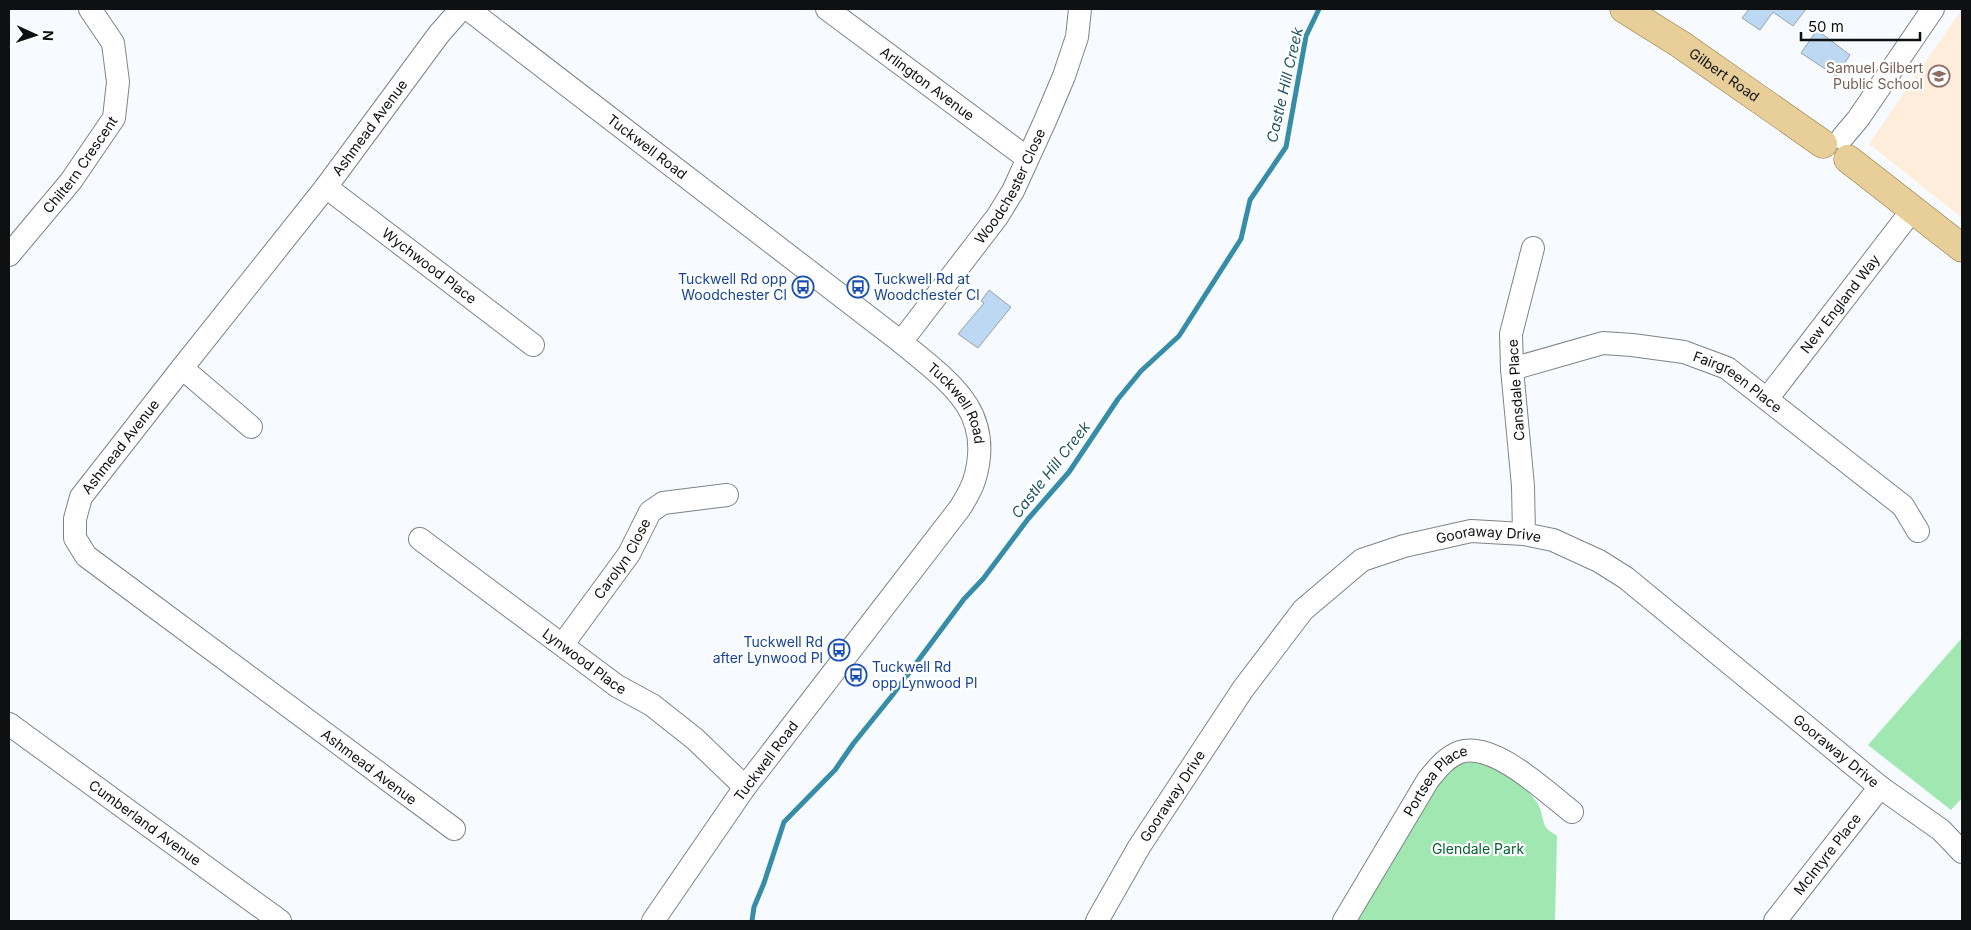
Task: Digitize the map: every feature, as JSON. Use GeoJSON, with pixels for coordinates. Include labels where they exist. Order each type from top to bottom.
{"type":"FeatureCollection","features":[{"type":"Feature","properties":{"kind":"main road","name":"Gilbert Road"},"geometry":{"type":"LineString","coordinates":[[1624,9],[1838,147],[1962,248]]}},
{"type":"Feature","properties":{"kind":"street","name":"Chiltern Crescent"},"geometry":{"type":"LineString","coordinates":[[9,255],[71,181],[114,118],[118,82],[113,43],[90,9]]}},
{"type":"Feature","properties":{"kind":"street","name":"Ashmead Avenue"},"geometry":{"type":"LineString","coordinates":[[454,829],[86,556],[75,538],[75,519],[81,497],[326,187],[439,34],[461,9]]}},
{"type":"Feature","properties":{"kind":"street","name":"Tuckwell Road"},"geometry":{"type":"LineString","coordinates":[[468,9],[901,342],[950,383],[967,405],[978,428],[980,451],[974,482],[960,508],[746,787],[653,921]]}},
{"type":"Feature","properties":{"kind":"street","name":"Arlington Avenue"},"geometry":{"type":"LineString","coordinates":[[827,9],[1028,158]]}},
{"type":"Feature","properties":{"kind":"street","name":"Woodchester Close"},"geometry":{"type":"LineString","coordinates":[[901,342],[997,217],[1013,191],[1064,76],[1078,37],[1080,9]]}},
{"type":"Feature","properties":{"kind":"street"},"geometry":{"type":"LineString","coordinates":[[1838,147],[1933,9]]}},
{"type":"Feature","properties":{"kind":"street","name":"Wychwood Place"},"geometry":{"type":"LineString","coordinates":[[326,187],[533,345]]}},
{"type":"Feature","properties":{"kind":"street","name":"New England Way"},"geometry":{"type":"LineString","coordinates":[[1767,399],[1913,209]]}},
{"type":"Feature","properties":{"kind":"street","name":"Cansdale Place"},"geometry":{"type":"LineString","coordinates":[[1524,534],[1523,486],[1512,368],[1511,334],[1533,248]]}},
{"type":"Feature","properties":{"kind":"street","name":"Fairgreen Place"},"geometry":{"type":"LineString","coordinates":[[1512,368],[1603,343],[1684,352],[1727,368],[1903,506],[1918,530]]}},
{"type":"Feature","properties":{"kind":"street"},"geometry":{"type":"LineString","coordinates":[[182,368],[252,427]]}},
{"type":"Feature","properties":{"kind":"street","name":"Carolyn Close"},"geometry":{"type":"LineString","coordinates":[[563,644],[629,554],[650,512],[663,503],[727,495]]}},
{"type":"Feature","properties":{"kind":"street","name":"Gooraway Drive"},"geometry":{"type":"LineString","coordinates":[[1097,921],[1139,847],[1243,688],[1302,610],[1362,560],[1404,546],[1471,530],[1524,534],[1553,540],[1599,561],[1626,578],[1880,787],[1942,830],[1962,852]]}},
{"type":"Feature","properties":{"kind":"street","name":"Lynwood Place"},"geometry":{"type":"LineString","coordinates":[[420,539],[617,686],[652,705],[695,739],[746,787]]}},
{"type":"Feature","properties":{"kind":"street","name":"Cumberland Avenue"},"geometry":{"type":"LineString","coordinates":[[9,724],[280,921]]}},
{"type":"Feature","properties":{"kind":"street","name":"Portsea Place"},"geometry":{"type":"LineString","coordinates":[[1344,921],[1428,780],[1441,764],[1460,752],[1482,752],[1505,760],[1572,812]]}},
{"type":"Feature","properties":{"kind":"street","name":"McIntyre Place"},"geometry":{"type":"LineString","coordinates":[[1775,921],[1880,787]]}},
{"type":"Feature","properties":{"kind":"shaded area","name":"Samuel Gilbert Public School"},"geometry":{"type":"Polygon","coordinates":[[[1962,9],[1962,218],[1869,144],[1962,9]]]}},
{"type":"Feature","properties":{"kind":"green space"},"geometry":{"type":"Polygon","coordinates":[[[1962,638],[1962,798],[1951,810],[1868,745],[1962,638]]]}},
{"type":"Feature","properties":{"kind":"green space","name":"Glendale Park"},"geometry":{"type":"Polygon","coordinates":[[[1478,762],[1495,769],[1526,790],[1538,804],[1546,827],[1557,836],[1555,921],[1352,921],[1443,773],[1462,763],[1478,762]]]}},
{"type":"Feature","properties":{"kind":"building"},"geometry":{"type":"Polygon","coordinates":[[[1749,9],[1806,9],[1793,26],[1773,12],[1760,30],[1742,18],[1749,9]]]}},
{"type":"Feature","properties":{"kind":"building"},"geometry":{"type":"Polygon","coordinates":[[[1817,30],[1850,55],[1836,76],[1801,53],[1817,30]]]}},
{"type":"Feature","properties":{"kind":"building"},"geometry":{"type":"Polygon","coordinates":[[[989,290],[1011,307],[978,348],[958,334],[984,303],[981,301],[989,290]]]}},
{"type":"Feature","properties":{"kind":"waterway","name":"Castle Hill Creek"},"geometry":{"type":"LineString","coordinates":[[752,921],[754,907],[784,822],[835,770],[964,599],[983,579],[1028,519],[1069,472],[1118,399],[1141,371],[1179,336],[1241,239],[1250,200],[1286,147],[1306,36],[1319,9]]}},
{"type":"Feature","properties":{"kind":"place","name":"Samuel Gilbert Public School"},"geometry":{"type":"Point","coordinates":[1939,76]}},
{"type":"Feature","properties":{"kind":"place","name":"Tuckwell Rd opp Woodchester Cl"},"geometry":{"type":"Point","coordinates":[803,287]}},
{"type":"Feature","properties":{"kind":"place","name":"Tuckwell Rd at Woodchester Cl"},"geometry":{"type":"Point","coordinates":[858,287]}},
{"type":"Feature","properties":{"kind":"place","name":"Tuckwell Rd after Lynwood Pl"},"geometry":{"type":"Point","coordinates":[839,650]}},
{"type":"Feature","properties":{"kind":"place","name":"Tuckwell Rd opp Lynwood Pl"},"geometry":{"type":"Point","coordinates":[856,675]}}]}
